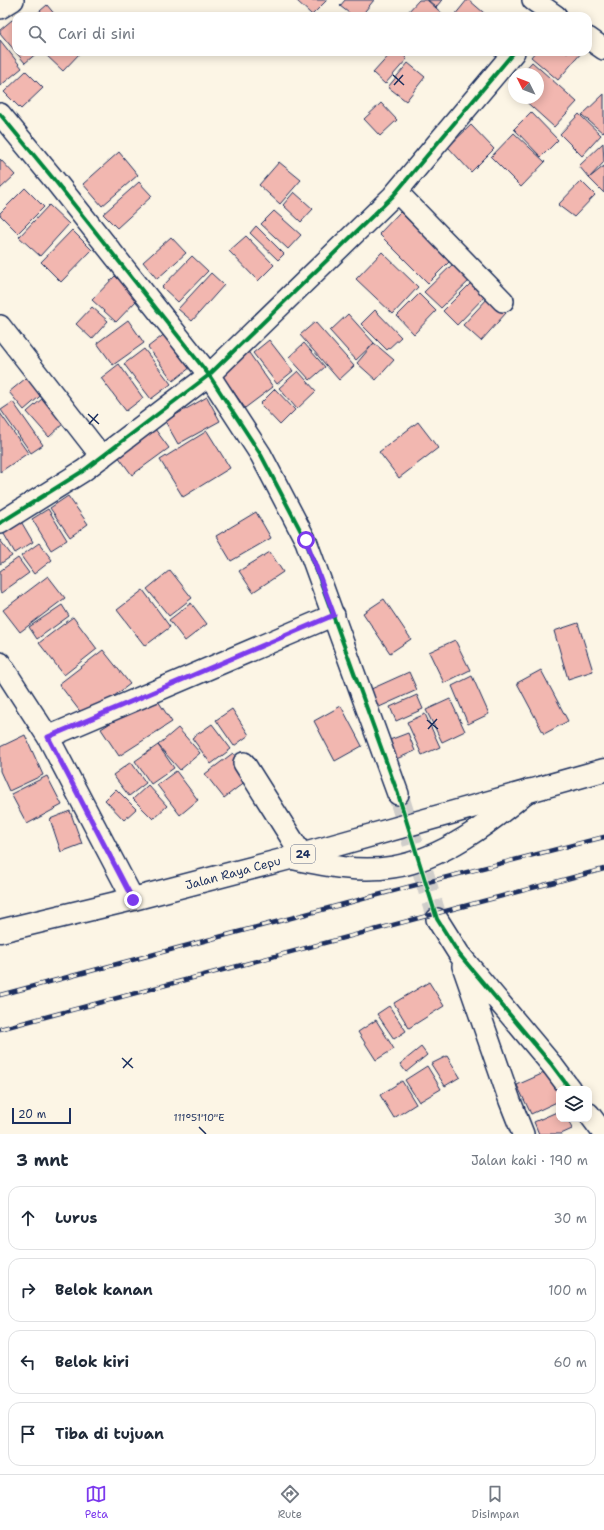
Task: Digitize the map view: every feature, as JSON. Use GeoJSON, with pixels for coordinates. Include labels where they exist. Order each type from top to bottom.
{"type":"FeatureCollection","features":[{"type":"Feature","properties":{"kind":"highway","name":"Jalan Raya Cepu"},"geometry":{"type":"LineString","coordinates":[[0,931],[133,900],[604,770]]}},
{"type":"Feature","properties":{"kind":"street"},"geometry":{"type":"LineString","coordinates":[[0,8],[14,0]]}},
{"type":"Feature","properties":{"kind":"street"},"geometry":{"type":"LineString","coordinates":[[592,41],[604,49]]}},
{"type":"Feature","properties":{"kind":"street"},"geometry":{"type":"LineString","coordinates":[[0,523],[83,471],[209,375],[397,192],[511,56]]}},
{"type":"Feature","properties":{"kind":"street"},"geometry":{"type":"LineString","coordinates":[[0,114],[56,182],[209,375],[261,455],[306,540],[398,794]]}},
{"type":"Feature","properties":{"kind":"street"},"geometry":{"type":"LineString","coordinates":[[397,192],[503,302]]}},
{"type":"Feature","properties":{"kind":"street"},"geometry":{"type":"LineString","coordinates":[[0,326],[102,457]]}},
{"type":"Feature","properties":{"kind":"street"},"geometry":{"type":"LineString","coordinates":[[48,737],[334,615]]}},
{"type":"Feature","properties":{"kind":"street"},"geometry":{"type":"LineString","coordinates":[[0,663],[48,737],[133,900]]}},
{"type":"Feature","properties":{"kind":"street"},"geometry":{"type":"LineString","coordinates":[[244,763],[296,856],[336,867],[364,869],[392,868],[419,860],[436,853],[470,834],[500,814],[530,790]]}},
{"type":"Feature","properties":{"kind":"street"},"geometry":{"type":"LineString","coordinates":[[437,919],[459,954],[568,1086]]}},
{"type":"Feature","properties":{"kind":"street"},"geometry":{"type":"LineString","coordinates":[[459,954],[523,1134]]}},
{"type":"Feature","properties":{"kind":"street"},"geometry":{"type":"LineString","coordinates":[[592,1118],[604,1134]]}},
{"type":"Feature","properties":{"kind":"building"},"geometry":{"type":"Polygon","coordinates":[[[296,0],[327,0],[315,12],[309,12],[296,0]]]}},
{"type":"Feature","properties":{"kind":"building"},"geometry":{"type":"Polygon","coordinates":[[[345,0],[374,0],[364,12],[348,12],[340,6],[345,0]]]}},
{"type":"Feature","properties":{"kind":"building"},"geometry":{"type":"Polygon","coordinates":[[[419,0],[427,0],[440,12],[408,12],[419,0]]]}},
{"type":"Feature","properties":{"kind":"building"},"geometry":{"type":"Polygon","coordinates":[[[428,0],[442,0],[436,7],[428,0]]]}},
{"type":"Feature","properties":{"kind":"building"},"geometry":{"type":"Polygon","coordinates":[[[467,0],[469,0],[483,12],[457,12],[467,0]]]}},
{"type":"Feature","properties":{"kind":"building"},"geometry":{"type":"Polygon","coordinates":[[[47,5],[53,12],[39,12],[47,5]]]}},
{"type":"Feature","properties":{"kind":"building"},"geometry":{"type":"Polygon","coordinates":[[[12,20],[12,47],[0,33],[0,30],[12,20]]]}},
{"type":"Feature","properties":{"kind":"building"},"geometry":{"type":"Polygon","coordinates":[[[0,40],[22,68],[0,86],[0,40]]]}},
{"type":"Feature","properties":{"kind":"building"},"geometry":{"type":"Polygon","coordinates":[[[19,56],[33,56],[25,63],[19,56]]]}},
{"type":"Feature","properties":{"kind":"building"},"geometry":{"type":"Polygon","coordinates":[[[47,56],[77,56],[63,71],[47,56]]]}},
{"type":"Feature","properties":{"kind":"building"},"geometry":{"type":"Polygon","coordinates":[[[388,56],[404,56],[407,59],[385,84],[373,73],[388,56]]]}},
{"type":"Feature","properties":{"kind":"building"},"geometry":{"type":"Polygon","coordinates":[[[532,56],[579,56],[558,80],[531,57],[532,56]]]}},
{"type":"Feature","properties":{"kind":"building"},"geometry":{"type":"Polygon","coordinates":[[[532,62],[539,68],[526,68],[532,62]]]}},
{"type":"Feature","properties":{"kind":"building"},"geometry":{"type":"Polygon","coordinates":[[[408,63],[425,77],[406,101],[388,87],[408,63]]]}},
{"type":"Feature","properties":{"kind":"building"},"geometry":{"type":"Polygon","coordinates":[[[26,71],[43,88],[21,109],[4,92],[26,71]]]}},
{"type":"Feature","properties":{"kind":"building"},"geometry":{"type":"Polygon","coordinates":[[[544,73],[577,102],[554,127],[529,104],[544,104],[544,73]]]}},
{"type":"Feature","properties":{"kind":"building"},"geometry":{"type":"Polygon","coordinates":[[[604,94],[604,132],[603,133],[582,115],[604,94]]]}},
{"type":"Feature","properties":{"kind":"building"},"geometry":{"type":"Polygon","coordinates":[[[381,103],[397,120],[380,136],[364,119],[381,103]]]}},
{"type":"Feature","properties":{"kind":"building"},"geometry":{"type":"Polygon","coordinates":[[[531,112],[558,140],[541,157],[514,129],[531,112]]]}},
{"type":"Feature","properties":{"kind":"building"},"geometry":{"type":"Polygon","coordinates":[[[579,114],[601,135],[582,156],[560,134],[579,114]]]}},
{"type":"Feature","properties":{"kind":"building"},"geometry":{"type":"Polygon","coordinates":[[[471,125],[494,149],[471,172],[448,147],[471,125]]]}},
{"type":"Feature","properties":{"kind":"building"},"geometry":{"type":"Polygon","coordinates":[[[514,133],[545,162],[521,187],[491,157],[514,133]]]}},
{"type":"Feature","properties":{"kind":"building"},"geometry":{"type":"Polygon","coordinates":[[[603,143],[604,162],[589,178],[579,166],[603,143]]]}},
{"type":"Feature","properties":{"kind":"building"},"geometry":{"type":"Polygon","coordinates":[[[119,152],[138,175],[102,206],[83,184],[119,152]]]}},
{"type":"Feature","properties":{"kind":"building"},"geometry":{"type":"Polygon","coordinates":[[[0,159],[15,175],[0,189],[0,159]]]}},
{"type":"Feature","properties":{"kind":"building"},"geometry":{"type":"Polygon","coordinates":[[[279,162],[301,180],[280,204],[259,185],[279,162]]]}},
{"type":"Feature","properties":{"kind":"building"},"geometry":{"type":"Polygon","coordinates":[[[604,166],[604,193],[589,178],[604,166]]]}},
{"type":"Feature","properties":{"kind":"building"},"geometry":{"type":"Polygon","coordinates":[[[581,181],[595,195],[574,217],[558,205],[581,181]]]}},
{"type":"Feature","properties":{"kind":"building"},"geometry":{"type":"Polygon","coordinates":[[[139,182],[152,196],[117,228],[103,214],[139,182]]]}},
{"type":"Feature","properties":{"kind":"building"},"geometry":{"type":"Polygon","coordinates":[[[25,188],[44,207],[18,233],[0,215],[0,213],[25,188]]]}},
{"type":"Feature","properties":{"kind":"building"},"geometry":{"type":"Polygon","coordinates":[[[294,192],[313,209],[301,222],[283,205],[294,192]]]}},
{"type":"Feature","properties":{"kind":"building"},"geometry":{"type":"Polygon","coordinates":[[[49,205],[69,224],[40,256],[19,237],[49,205]]]}},
{"type":"Feature","properties":{"kind":"building"},"geometry":{"type":"Polygon","coordinates":[[[274,211],[301,235],[288,249],[261,224],[274,211]]]}},
{"type":"Feature","properties":{"kind":"building"},"geometry":{"type":"Polygon","coordinates":[[[400,212],[450,261],[428,283],[379,234],[400,212]]]}},
{"type":"Feature","properties":{"kind":"building"},"geometry":{"type":"Polygon","coordinates":[[[256,226],[284,254],[278,260],[250,233],[256,226]]]}},
{"type":"Feature","properties":{"kind":"building"},"geometry":{"type":"Polygon","coordinates":[[[72,230],[92,250],[61,282],[41,262],[72,230]]]}},
{"type":"Feature","properties":{"kind":"building"},"geometry":{"type":"Polygon","coordinates":[[[246,236],[274,265],[258,281],[229,251],[246,236]]]}},
{"type":"Feature","properties":{"kind":"building"},"geometry":{"type":"Polygon","coordinates":[[[171,237],[186,253],[157,279],[143,262],[171,237]]]}},
{"type":"Feature","properties":{"kind":"building"},"geometry":{"type":"Polygon","coordinates":[[[382,252],[418,287],[393,314],[356,279],[382,252]]]}},
{"type":"Feature","properties":{"kind":"building"},"geometry":{"type":"Polygon","coordinates":[[[192,256],[208,271],[178,302],[162,287],[192,256]]]}},
{"type":"Feature","properties":{"kind":"building"},"geometry":{"type":"Polygon","coordinates":[[[456,261],[472,278],[441,308],[424,292],[456,261]]]}},
{"type":"Feature","properties":{"kind":"building"},"geometry":{"type":"Polygon","coordinates":[[[211,273],[224,285],[192,321],[178,309],[211,273]]]}},
{"type":"Feature","properties":{"kind":"building"},"geometry":{"type":"Polygon","coordinates":[[[115,276],[138,299],[116,322],[92,300],[115,276]]]}},
{"type":"Feature","properties":{"kind":"building"},"geometry":{"type":"Polygon","coordinates":[[[475,279],[489,292],[457,325],[443,311],[475,279]]]}},
{"type":"Feature","properties":{"kind":"building"},"geometry":{"type":"Polygon","coordinates":[[[419,294],[436,311],[414,334],[397,316],[419,294]]]}},
{"type":"Feature","properties":{"kind":"building"},"geometry":{"type":"Polygon","coordinates":[[[488,298],[506,313],[481,341],[463,325],[488,298]]]}},
{"type":"Feature","properties":{"kind":"building"},"geometry":{"type":"Polygon","coordinates":[[[92,307],[108,321],[92,339],[76,324],[92,307]]]}},
{"type":"Feature","properties":{"kind":"building"},"geometry":{"type":"Polygon","coordinates":[[[375,310],[401,337],[387,350],[361,324],[375,310]]]}},
{"type":"Feature","properties":{"kind":"building"},"geometry":{"type":"Polygon","coordinates":[[[348,314],[374,343],[356,360],[330,331],[348,314]]]}},
{"type":"Feature","properties":{"kind":"building"},"geometry":{"type":"Polygon","coordinates":[[[128,320],[144,343],[113,365],[97,343],[128,320]]]}},
{"type":"Feature","properties":{"kind":"building"},"geometry":{"type":"Polygon","coordinates":[[[315,322],[354,366],[339,380],[300,335],[315,322]]]}},
{"type":"Feature","properties":{"kind":"building"},"geometry":{"type":"Polygon","coordinates":[[[166,333],[191,367],[173,381],[148,347],[166,333]]]}},
{"type":"Feature","properties":{"kind":"building"},"geometry":{"type":"Polygon","coordinates":[[[269,340],[293,371],[277,384],[253,353],[269,340]]]}},
{"type":"Feature","properties":{"kind":"building"},"geometry":{"type":"Polygon","coordinates":[[[304,343],[325,367],[310,380],[289,357],[304,343]]]}},
{"type":"Feature","properties":{"kind":"building"},"geometry":{"type":"Polygon","coordinates":[[[374,343],[394,360],[376,380],[357,363],[374,343]]]}},
{"type":"Feature","properties":{"kind":"building"},"geometry":{"type":"Polygon","coordinates":[[[144,349],[171,384],[151,399],[124,364],[144,349]]]}},
{"type":"Feature","properties":{"kind":"building"},"geometry":{"type":"Polygon","coordinates":[[[247,350],[273,387],[245,408],[219,371],[247,350]]]}},
{"type":"Feature","properties":{"kind":"building"},"geometry":{"type":"Polygon","coordinates":[[[119,364],[143,398],[126,411],[101,378],[119,364]]]}},
{"type":"Feature","properties":{"kind":"building"},"geometry":{"type":"Polygon","coordinates":[[[298,371],[316,391],[297,409],[279,388],[298,371]]]}},
{"type":"Feature","properties":{"kind":"building"},"geometry":{"type":"Polygon","coordinates":[[[31,374],[46,391],[24,410],[9,392],[31,374]]]}},
{"type":"Feature","properties":{"kind":"building"},"geometry":{"type":"Polygon","coordinates":[[[275,389],[295,410],[280,425],[260,404],[275,389]]]}},
{"type":"Feature","properties":{"kind":"building"},"geometry":{"type":"Polygon","coordinates":[[[207,397],[220,421],[178,444],[165,421],[207,397]]]}},
{"type":"Feature","properties":{"kind":"building"},"geometry":{"type":"Polygon","coordinates":[[[43,398],[65,422],[49,437],[27,412],[43,398]]]}},
{"type":"Feature","properties":{"kind":"building"},"geometry":{"type":"Polygon","coordinates":[[[13,402],[43,445],[31,453],[1,410],[13,402]]]}},
{"type":"Feature","properties":{"kind":"building"},"geometry":{"type":"Polygon","coordinates":[[[0,413],[28,453],[0,472],[0,413]]]}},
{"type":"Feature","properties":{"kind":"building"},"geometry":{"type":"Polygon","coordinates":[[[418,422],[438,448],[399,478],[379,452],[418,422]]]}},
{"type":"Feature","properties":{"kind":"building"},"geometry":{"type":"Polygon","coordinates":[[[152,425],[169,448],[132,475],[115,452],[152,425]]]}},
{"type":"Feature","properties":{"kind":"building"},"geometry":{"type":"Polygon","coordinates":[[[207,431],[230,468],[183,497],[160,460],[207,431]]]}},
{"type":"Feature","properties":{"kind":"building"},"geometry":{"type":"Polygon","coordinates":[[[68,496],[88,524],[70,537],[50,508],[68,496]]]}},
{"type":"Feature","properties":{"kind":"building"},"geometry":{"type":"Polygon","coordinates":[[[48,509],[67,540],[51,550],[32,519],[48,509]]]}},
{"type":"Feature","properties":{"kind":"building"},"geometry":{"type":"Polygon","coordinates":[[[256,512],[271,538],[231,561],[216,536],[256,512]]]}},
{"type":"Feature","properties":{"kind":"building"},"geometry":{"type":"Polygon","coordinates":[[[19,518],[33,542],[15,553],[1,529],[19,518]]]}},
{"type":"Feature","properties":{"kind":"building"},"geometry":{"type":"Polygon","coordinates":[[[0,540],[12,556],[0,564],[0,540]]]}},
{"type":"Feature","properties":{"kind":"building"},"geometry":{"type":"Polygon","coordinates":[[[39,543],[52,560],[34,574],[21,556],[39,543]]]}},
{"type":"Feature","properties":{"kind":"building"},"geometry":{"type":"Polygon","coordinates":[[[270,552],[283,572],[253,592],[239,571],[270,552]]]}},
{"type":"Feature","properties":{"kind":"building"},"geometry":{"type":"Polygon","coordinates":[[[18,558],[29,573],[1,593],[0,571],[18,558]]]}},
{"type":"Feature","properties":{"kind":"building"},"geometry":{"type":"Polygon","coordinates":[[[170,570],[192,598],[169,616],[147,589],[170,570]]]}},
{"type":"Feature","properties":{"kind":"building"},"geometry":{"type":"Polygon","coordinates":[[[48,576],[65,598],[20,632],[3,610],[48,576]]]}},
{"type":"Feature","properties":{"kind":"building"},"geometry":{"type":"Polygon","coordinates":[[[143,590],[170,627],[145,646],[117,610],[143,590]]]}},
{"type":"Feature","properties":{"kind":"building"},"geometry":{"type":"Polygon","coordinates":[[[384,599],[411,639],[390,653],[363,613],[384,599]]]}},
{"type":"Feature","properties":{"kind":"building"},"geometry":{"type":"Polygon","coordinates":[[[191,603],[207,624],[185,641],[169,620],[191,603]]]}},
{"type":"Feature","properties":{"kind":"building"},"geometry":{"type":"Polygon","coordinates":[[[62,605],[69,616],[37,639],[29,627],[62,605]]]}},
{"type":"Feature","properties":{"kind":"building"},"geometry":{"type":"Polygon","coordinates":[[[73,617],[97,649],[64,675],[39,643],[73,617]]]}},
{"type":"Feature","properties":{"kind":"building"},"geometry":{"type":"Polygon","coordinates":[[[578,623],[593,671],[568,679],[554,631],[578,623]]]}},
{"type":"Feature","properties":{"kind":"building"},"geometry":{"type":"Polygon","coordinates":[[[455,640],[470,670],[444,683],[429,652],[455,640]]]}},
{"type":"Feature","properties":{"kind":"building"},"geometry":{"type":"Polygon","coordinates":[[[103,650],[130,684],[85,718],[59,684],[103,650]]]}},
{"type":"Feature","properties":{"kind":"building"},"geometry":{"type":"Polygon","coordinates":[[[541,670],[568,721],[544,734],[517,683],[541,670]]]}},
{"type":"Feature","properties":{"kind":"building"},"geometry":{"type":"Polygon","coordinates":[[[409,672],[417,690],[377,708],[369,690],[409,672]]]}},
{"type":"Feature","properties":{"kind":"building"},"geometry":{"type":"Polygon","coordinates":[[[472,676],[489,714],[468,724],[452,686],[472,676]]]}},
{"type":"Feature","properties":{"kind":"building"},"geometry":{"type":"Polygon","coordinates":[[[154,695],[172,722],[119,756],[101,729],[154,695]]]}},
{"type":"Feature","properties":{"kind":"building"},"geometry":{"type":"Polygon","coordinates":[[[417,695],[423,709],[396,721],[390,707],[417,695]]]}},
{"type":"Feature","properties":{"kind":"building"},"geometry":{"type":"Polygon","coordinates":[[[450,699],[465,731],[442,742],[426,710],[450,699]]]}},
{"type":"Feature","properties":{"kind":"building"},"geometry":{"type":"Polygon","coordinates":[[[341,706],[362,746],[335,761],[314,721],[341,706]]]}},
{"type":"Feature","properties":{"kind":"building"},"geometry":{"type":"Polygon","coordinates":[[[232,709],[249,735],[234,746],[216,720],[232,709]]]}},
{"type":"Feature","properties":{"kind":"building"},"geometry":{"type":"Polygon","coordinates":[[[425,714],[440,747],[422,755],[407,722],[425,714]]]}},
{"type":"Feature","properties":{"kind":"building"},"geometry":{"type":"Polygon","coordinates":[[[212,724],[231,749],[211,764],[192,738],[212,724]]]}},
{"type":"Feature","properties":{"kind":"building"},"geometry":{"type":"Polygon","coordinates":[[[178,728],[200,753],[180,770],[158,745],[178,728]]]}},
{"type":"Feature","properties":{"kind":"building"},"geometry":{"type":"Polygon","coordinates":[[[408,733],[415,751],[394,760],[387,741],[408,733]]]}},
{"type":"Feature","properties":{"kind":"building"},"geometry":{"type":"Polygon","coordinates":[[[25,735],[43,775],[9,791],[0,771],[0,747],[25,735]]]}},
{"type":"Feature","properties":{"kind":"building"},"geometry":{"type":"Polygon","coordinates":[[[158,745],[174,768],[151,784],[135,761],[158,745]]]}},
{"type":"Feature","properties":{"kind":"building"},"geometry":{"type":"Polygon","coordinates":[[[233,753],[251,777],[224,798],[205,774],[233,753]]]}},
{"type":"Feature","properties":{"kind":"building"},"geometry":{"type":"Polygon","coordinates":[[[131,762],[146,783],[129,796],[113,775],[131,762]]]}},
{"type":"Feature","properties":{"kind":"building"},"geometry":{"type":"Polygon","coordinates":[[[176,771],[198,800],[180,815],[157,785],[176,771]]]}},
{"type":"Feature","properties":{"kind":"building"},"geometry":{"type":"Polygon","coordinates":[[[47,776],[62,805],[27,824],[11,794],[47,776]]]}},
{"type":"Feature","properties":{"kind":"building"},"geometry":{"type":"Polygon","coordinates":[[[148,785],[167,806],[153,819],[133,799],[148,785]]]}},
{"type":"Feature","properties":{"kind":"building"},"geometry":{"type":"Polygon","coordinates":[[[116,789],[136,809],[124,820],[105,800],[116,789]]]}},
{"type":"Feature","properties":{"kind":"building"},"geometry":{"type":"Polygon","coordinates":[[[70,811],[82,844],[61,852],[50,819],[70,811]]]}},
{"type":"Feature","properties":{"kind":"building"},"geometry":{"type":"Polygon","coordinates":[[[429,982],[444,1006],[409,1028],[394,1003],[429,982]]]}},
{"type":"Feature","properties":{"kind":"building"},"geometry":{"type":"Polygon","coordinates":[[[389,1006],[406,1031],[394,1039],[377,1014],[389,1006]]]}},
{"type":"Feature","properties":{"kind":"building"},"geometry":{"type":"Polygon","coordinates":[[[376,1020],[394,1049],[376,1060],[358,1032],[376,1020]]]}},
{"type":"Feature","properties":{"kind":"building"},"geometry":{"type":"Polygon","coordinates":[[[421,1047],[427,1055],[406,1072],[400,1064],[421,1047]]]}},
{"type":"Feature","properties":{"kind":"building"},"geometry":{"type":"Polygon","coordinates":[[[447,1056],[460,1077],[445,1086],[431,1064],[447,1056]]]}},
{"type":"Feature","properties":{"kind":"building"},"geometry":{"type":"Polygon","coordinates":[[[427,1066],[441,1089],[419,1102],[405,1080],[427,1066]]]}},
{"type":"Feature","properties":{"kind":"building"},"geometry":{"type":"Polygon","coordinates":[[[553,1069],[558,1086],[556,1086],[556,1102],[531,1114],[517,1085],[553,1069]]]}},
{"type":"Feature","properties":{"kind":"building"},"geometry":{"type":"Polygon","coordinates":[[[402,1081],[416,1104],[394,1118],[380,1095],[402,1081]]]}},
{"type":"Feature","properties":{"kind":"building"},"geometry":{"type":"Polygon","coordinates":[[[556,1112],[556,1122],[569,1122],[572,1129],[561,1134],[539,1134],[534,1122],[556,1112]]]}},
{"type":"Feature","properties":{"kind":"tunnel"},"geometry":{"type":"LineString","coordinates":[[398,794],[414,847]]}},
{"type":"Feature","properties":{"kind":"tunnel"},"geometry":{"type":"LineString","coordinates":[[423,872],[437,919]]}},
{"type":"Feature","properties":{"kind":"railway"},"geometry":{"type":"LineString","coordinates":[[0,995],[408,887],[604,837]]}},
{"type":"Feature","properties":{"kind":"railway"},"geometry":{"type":"LineString","coordinates":[[0,1029],[604,869]]}},
{"type":"Feature","properties":{"kind":"cycle path"},"geometry":{"type":"LineString","coordinates":[[0,523],[83,471],[209,375],[393,196],[511,56]]}},
{"type":"Feature","properties":{"kind":"cycle path"},"geometry":{"type":"LineString","coordinates":[[0,114],[56,182],[209,375],[261,455],[306,541],[398,794],[437,919],[459,954],[568,1086]]}},
{"type":"Feature","properties":{"kind":"route"},"geometry":{"type":"LineString","coordinates":[[133,900],[48,737],[334,615],[306,540]]}}]}
